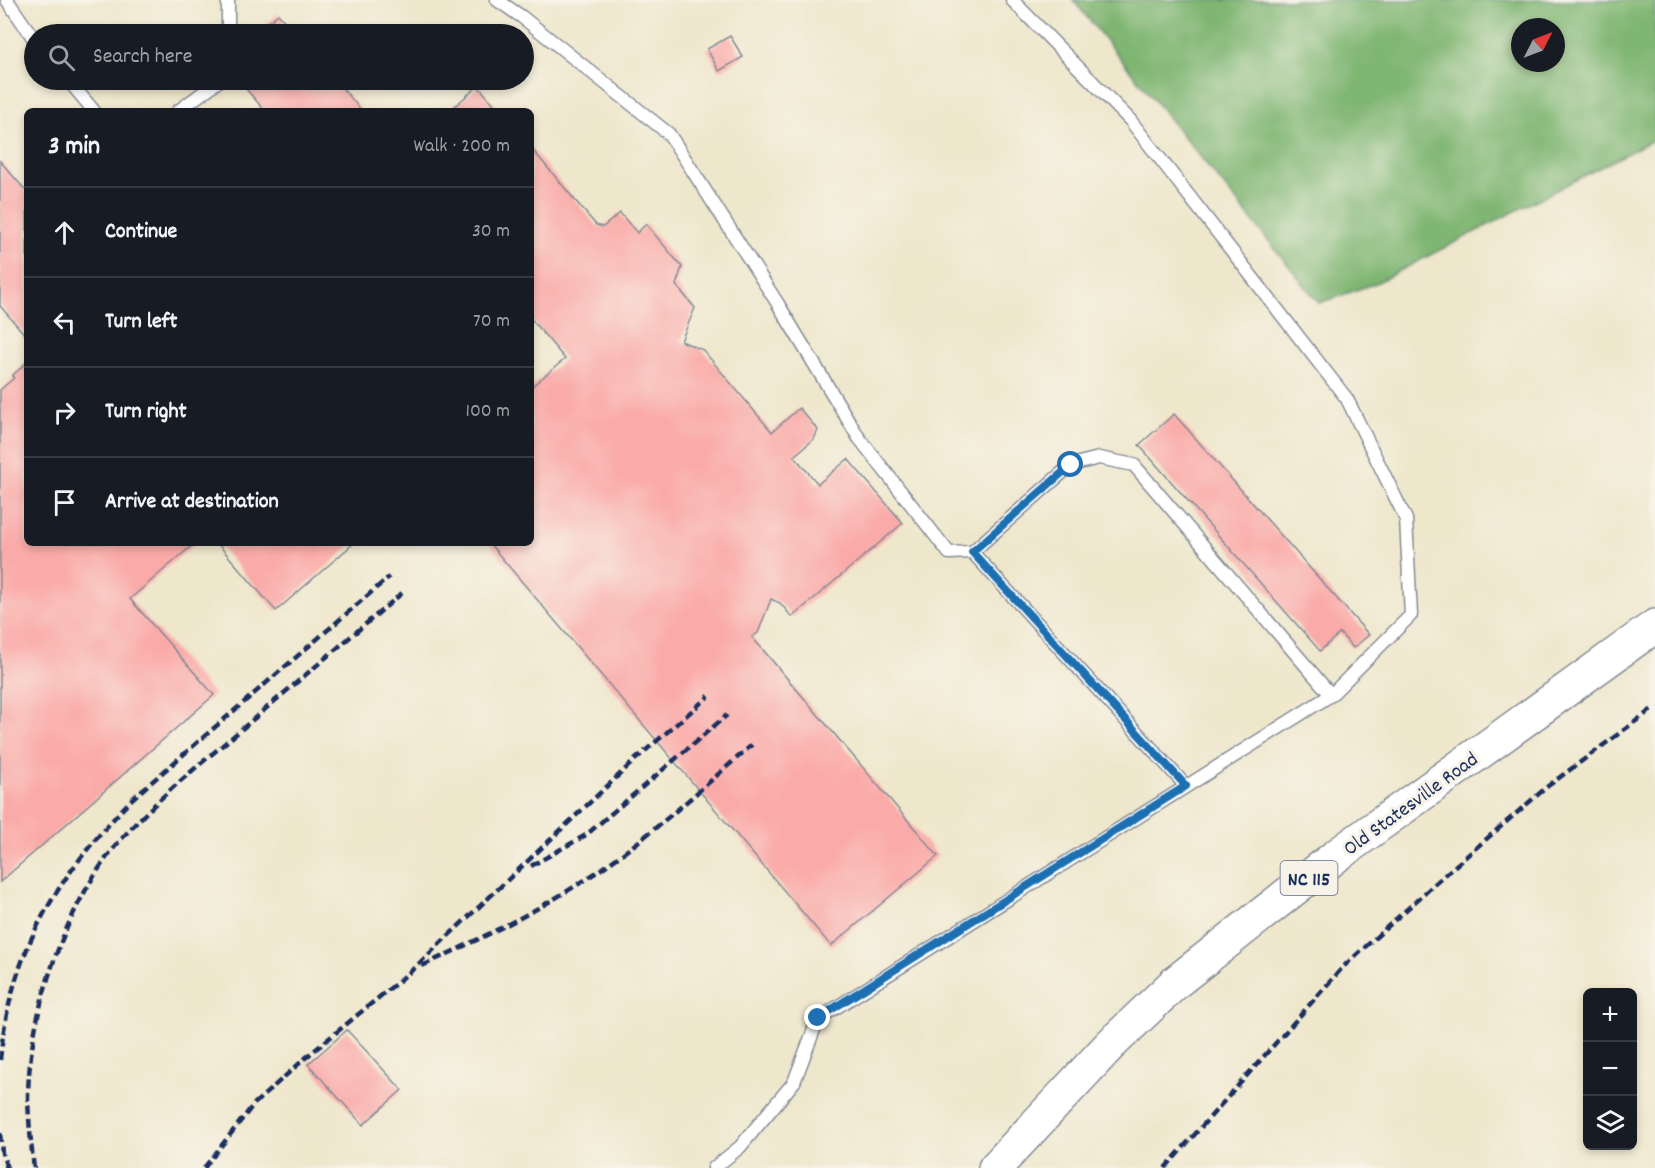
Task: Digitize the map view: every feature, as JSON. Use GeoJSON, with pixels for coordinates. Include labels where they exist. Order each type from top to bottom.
{"type":"FeatureCollection","features":[{"type":"Feature","properties":{"kind":"main road","name":"Old Statesville Road"},"geometry":{"type":"LineString","coordinates":[[995,1168],[1110,1045],[1176,982],[1336,856],[1655,626]]}},
{"type":"Feature","properties":{"kind":"lane"},"geometry":{"type":"LineString","coordinates":[[7,0],[24,25]]}},
{"type":"Feature","properties":{"kind":"lane"},"geometry":{"type":"LineString","coordinates":[[228,0],[228,24]]}},
{"type":"Feature","properties":{"kind":"lane"},"geometry":{"type":"LineString","coordinates":[[497,0],[531,24]]}},
{"type":"Feature","properties":{"kind":"lane"},"geometry":{"type":"LineString","coordinates":[[714,1168],[740,1147],[794,1082],[818,1018],[1331,695],[1411,615],[1406,519],[1347,399],[1130,120],[1012,0]]}},
{"type":"Feature","properties":{"kind":"lane"},"geometry":{"type":"LineString","coordinates":[[534,27],[669,134],[859,438],[949,553],[972,552],[1071,465],[1099,458],[1134,465],[1331,695]]}},
{"type":"Feature","properties":{"kind":"lane"},"geometry":{"type":"LineString","coordinates":[[76,90],[91,108]]}},
{"type":"Feature","properties":{"kind":"lane"},"geometry":{"type":"LineString","coordinates":[[182,108],[206,90]]}},
{"type":"Feature","properties":{"kind":"lane"},"geometry":{"type":"LineString","coordinates":[[972,552],[1186,786]]}},
{"type":"Feature","properties":{"kind":"green space"},"geometry":{"type":"Polygon","coordinates":[[[1073,0],[1655,0],[1655,139],[1376,283],[1319,303],[1073,0]]]}},
{"type":"Feature","properties":{"kind":"building"},"geometry":{"type":"Polygon","coordinates":[[[278,14],[287,24],[266,24],[278,14]]]}},
{"type":"Feature","properties":{"kind":"building"},"geometry":{"type":"Polygon","coordinates":[[[730,36],[743,57],[719,71],[707,49],[730,36]]]}},
{"type":"Feature","properties":{"kind":"building"},"geometry":{"type":"Polygon","coordinates":[[[247,90],[344,90],[359,108],[262,108],[247,90]]]}},
{"type":"Feature","properties":{"kind":"building"},"geometry":{"type":"Polygon","coordinates":[[[473,90],[482,90],[497,108],[452,108],[473,90]]]}},
{"type":"Feature","properties":{"kind":"building"},"geometry":{"type":"Polygon","coordinates":[[[534,152],[596,225],[603,227],[620,213],[637,233],[646,224],[682,267],[676,285],[695,308],[681,341],[703,350],[772,432],[799,408],[818,430],[814,439],[794,456],[818,484],[848,459],[903,523],[792,617],[780,603],[771,599],[758,633],[752,637],[938,856],[831,946],[492,546],[534,546],[534,385],[565,359],[534,323],[534,152]]]}},
{"type":"Feature","properties":{"kind":"building"},"geometry":{"type":"Polygon","coordinates":[[[0,161],[24,189],[24,334],[0,306],[0,161]]]}},
{"type":"Feature","properties":{"kind":"building"},"geometry":{"type":"Polygon","coordinates":[[[24,365],[24,546],[192,546],[130,599],[214,695],[0,882],[0,390],[14,378],[12,376],[24,365]]]}},
{"type":"Feature","properties":{"kind":"building"},"geometry":{"type":"Polygon","coordinates":[[[1174,414],[1369,635],[1353,648],[1340,633],[1320,651],[1139,445],[1174,414]]]}},
{"type":"Feature","properties":{"kind":"building"},"geometry":{"type":"Polygon","coordinates":[[[220,546],[351,546],[276,611],[220,546]]]}},
{"type":"Feature","properties":{"kind":"building"},"geometry":{"type":"Polygon","coordinates":[[[347,1030],[402,1090],[363,1125],[308,1064],[347,1030]]]}},
{"type":"Feature","properties":{"kind":"railway"},"geometry":{"type":"LineString","coordinates":[[0,1060],[6,1020],[15,983],[27,949],[60,886],[106,827],[133,798],[389,577]]}},
{"type":"Feature","properties":{"kind":"railway"},"geometry":{"type":"LineString","coordinates":[[34,1168],[28,1100],[34,1035],[51,968],[78,904],[95,875],[127,833],[172,789],[402,593]]}},
{"type":"Feature","properties":{"kind":"railway"},"geometry":{"type":"LineString","coordinates":[[204,1168],[254,1104],[310,1054],[411,971],[637,758],[709,696]]}},
{"type":"Feature","properties":{"kind":"railway"},"geometry":{"type":"LineString","coordinates":[[1165,1168],[1343,967],[1548,786],[1655,707]]}},
{"type":"Feature","properties":{"kind":"railway"},"geometry":{"type":"LineString","coordinates":[[531,866],[586,835],[727,715]]}},
{"type":"Feature","properties":{"kind":"railway"},"geometry":{"type":"LineString","coordinates":[[422,966],[517,920],[585,880],[645,837],[752,745]]}},
{"type":"Feature","properties":{"kind":"railway"},"geometry":{"type":"LineString","coordinates":[[0,1133],[2,1153],[7,1168]]}},
{"type":"Feature","properties":{"kind":"route"},"geometry":{"type":"LineString","coordinates":[[818,1018],[1186,786],[972,552],[1071,465]]}}]}
